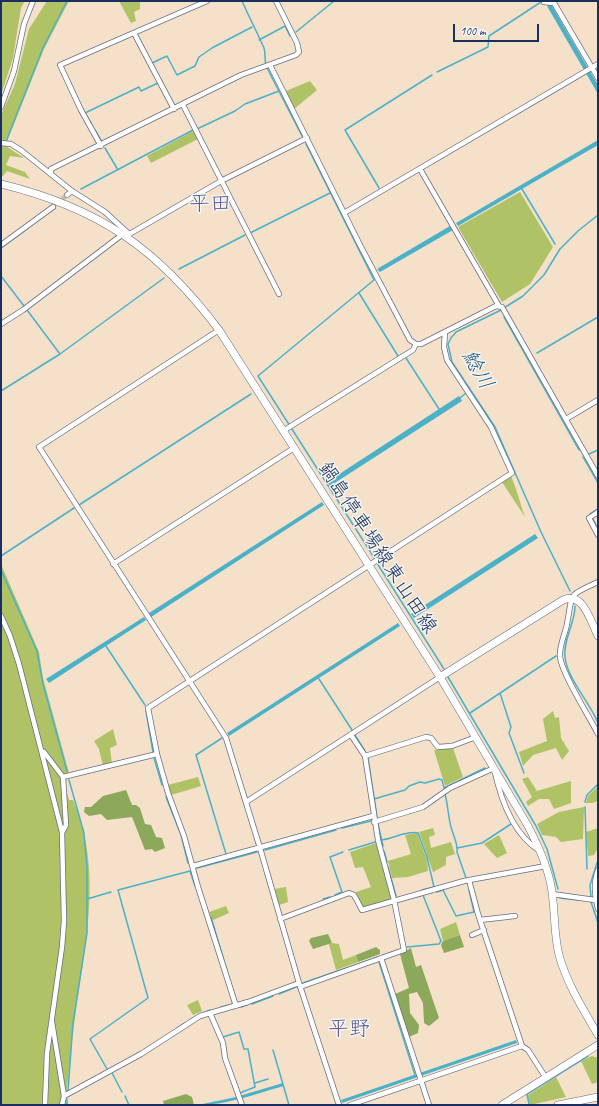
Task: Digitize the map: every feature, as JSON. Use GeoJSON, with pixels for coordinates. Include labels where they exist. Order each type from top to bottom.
{"type":"FeatureCollection","features":[{"type":"Feature","properties":{"kind":"main road","name":"鍋島停車場線東山田線"},"geometry":{"type":"LineString","coordinates":[[1,184],[54,199],[88,214],[126,235],[177,279],[196,300],[288,428],[294,448],[374,562],[494,768],[540,851],[546,866],[552,894],[559,955],[567,980],[598,1034]]}},
{"type":"Feature","properties":{"kind":"main road"},"geometry":{"type":"LineString","coordinates":[[440,677],[563,600],[571,597],[576,598],[582,604],[598,636]]}},
{"type":"Feature","properties":{"kind":"main road"},"geometry":{"type":"LineString","coordinates":[[502,1105],[598,1046]]}},
{"type":"Feature","properties":{"kind":"main road"},"geometry":{"type":"LineString","coordinates":[[513,1105],[519,1095]]}},
{"type":"Feature","properties":{"kind":"main road"},"geometry":{"type":"LineString","coordinates":[[558,1105],[598,1097]]}},
{"type":"Feature","properties":{"kind":"street"},"geometry":{"type":"LineString","coordinates":[[1,107],[14,71],[24,24],[33,1]]}},
{"type":"Feature","properties":{"kind":"street"},"geometry":{"type":"LineString","coordinates":[[101,146],[81,110],[60,65],[207,1]]}},
{"type":"Feature","properties":{"kind":"street"},"geometry":{"type":"LineString","coordinates":[[51,173],[52,169],[240,76],[267,65],[292,58],[299,52],[297,43],[276,1]]}},
{"type":"Feature","properties":{"kind":"street"},"geometry":{"type":"LineString","coordinates":[[544,2],[552,1],[598,78]]}},
{"type":"Feature","properties":{"kind":"street"},"geometry":{"type":"LineString","coordinates":[[134,33],[174,109]]}},
{"type":"Feature","properties":{"kind":"street"},"geometry":{"type":"LineString","coordinates":[[344,213],[598,64]]}},
{"type":"Feature","properties":{"kind":"street"},"geometry":{"type":"LineString","coordinates":[[267,65],[307,138],[410,340],[416,344],[421,344],[501,306]]}},
{"type":"Feature","properties":{"kind":"street"},"geometry":{"type":"LineString","coordinates":[[183,105],[278,294]]}},
{"type":"Feature","properties":{"kind":"street"},"geometry":{"type":"LineString","coordinates":[[1,324],[23,310],[126,235],[221,181],[307,138]]}},
{"type":"Feature","properties":{"kind":"street"},"geometry":{"type":"LineString","coordinates":[[1,143],[11,144],[51,173],[72,191],[106,212],[126,235]]}},
{"type":"Feature","properties":{"kind":"street"},"geometry":{"type":"LineString","coordinates":[[420,169],[506,314],[598,476]]}},
{"type":"Feature","properties":{"kind":"street"},"geometry":{"type":"LineString","coordinates":[[67,195],[72,191]]}},
{"type":"Feature","properties":{"kind":"street"},"geometry":{"type":"LineString","coordinates":[[1,245],[53,207]]}},
{"type":"Feature","properties":{"kind":"street"},"geometry":{"type":"LineString","coordinates":[[219,330],[39,448],[226,738],[260,848],[299,985],[339,1105]]}},
{"type":"Feature","properties":{"kind":"street"},"geometry":{"type":"LineString","coordinates":[[236,1006],[157,754],[148,708],[512,473],[491,427],[447,360],[444,347],[446,332]]}},
{"type":"Feature","properties":{"kind":"street"},"geometry":{"type":"LineString","coordinates":[[288,428],[413,350],[416,344]]}},
{"type":"Feature","properties":{"kind":"street"},"geometry":{"type":"LineString","coordinates":[[566,419],[598,400]]}},
{"type":"Feature","properties":{"kind":"street"},"geometry":{"type":"LineString","coordinates":[[113,564],[294,448]]}},
{"type":"Feature","properties":{"kind":"street"},"geometry":{"type":"LineString","coordinates":[[598,512],[589,518],[598,535]]}},
{"type":"Feature","properties":{"kind":"street"},"geometry":{"type":"LineString","coordinates":[[598,582],[577,592],[571,597],[567,626],[561,644],[560,657],[565,671],[598,734]]}},
{"type":"Feature","properties":{"kind":"street"},"geometry":{"type":"LineString","coordinates":[[1,616],[19,664],[62,832],[64,921],[62,947],[47,1053],[45,1105]]}},
{"type":"Feature","properties":{"kind":"street"},"geometry":{"type":"LineString","coordinates":[[246,802],[440,677]]}},
{"type":"Feature","properties":{"kind":"street"},"geometry":{"type":"LineString","coordinates":[[64,1096],[134,1057],[195,1019],[404,950],[394,900],[374,822],[364,756],[351,735]]}},
{"type":"Feature","properties":{"kind":"street"},"geometry":{"type":"LineString","coordinates":[[364,756],[426,737],[431,738],[438,747],[452,746],[476,737]]}},
{"type":"Feature","properties":{"kind":"street"},"geometry":{"type":"LineString","coordinates":[[42,751],[64,777],[66,826],[62,832]]}},
{"type":"Feature","properties":{"kind":"street"},"geometry":{"type":"LineString","coordinates":[[64,777],[157,754]]}},
{"type":"Feature","properties":{"kind":"street"},"geometry":{"type":"LineString","coordinates":[[374,822],[423,808],[450,788],[494,768]]}},
{"type":"Feature","properties":{"kind":"street"},"geometry":{"type":"LineString","coordinates":[[193,866],[373,816]]}},
{"type":"Feature","properties":{"kind":"street"},"geometry":{"type":"LineString","coordinates":[[280,919],[349,893],[354,895],[362,910],[469,880],[546,866]]}},
{"type":"Feature","properties":{"kind":"street"},"geometry":{"type":"LineString","coordinates":[[598,870],[594,886],[595,900],[598,909]]}},
{"type":"Feature","properties":{"kind":"street"},"geometry":{"type":"LineString","coordinates":[[469,880],[480,920],[522,1046],[528,1050],[546,1078]]}},
{"type":"Feature","properties":{"kind":"street"},"geometry":{"type":"LineString","coordinates":[[552,894],[586,897],[595,900]]}},
{"type":"Feature","properties":{"kind":"street"},"geometry":{"type":"LineString","coordinates":[[480,920],[515,916]]}},
{"type":"Feature","properties":{"kind":"street"},"geometry":{"type":"LineString","coordinates":[[472,934],[484,930]]}},
{"type":"Feature","properties":{"kind":"street"},"geometry":{"type":"LineString","coordinates":[[381,958],[429,1105]]}},
{"type":"Feature","properties":{"kind":"street"},"geometry":{"type":"LineString","coordinates":[[210,1013],[223,1044],[225,1058],[241,1104]]}},
{"type":"Feature","properties":{"kind":"street"},"geometry":{"type":"LineString","coordinates":[[52,1019],[64,1096],[62,1105]]}},
{"type":"Feature","properties":{"kind":"street"},"geometry":{"type":"LineString","coordinates":[[350,1105],[420,1077],[522,1046]]}},
{"type":"Feature","properties":{"kind":"green space"},"geometry":{"type":"Polygon","coordinates":[[[1,1],[25,1],[21,8],[13,58],[1,95],[1,1]]]}},
{"type":"Feature","properties":{"kind":"green space"},"geometry":{"type":"Polygon","coordinates":[[[47,1],[69,1],[44,49],[8,139],[7,147],[24,158],[10,156],[6,165],[25,172],[30,179],[7,171],[3,176],[1,176],[1,115],[15,84],[29,29],[47,1]]]}},
{"type":"Feature","properties":{"kind":"green space"},"geometry":{"type":"Polygon","coordinates":[[[119,1],[140,1],[140,9],[134,12],[136,21],[131,23],[119,1]]]}},
{"type":"Feature","properties":{"kind":"green space"},"geometry":{"type":"Polygon","coordinates":[[[310,81],[317,90],[294,109],[286,91],[310,81]]]}},
{"type":"Feature","properties":{"kind":"green space"},"geometry":{"type":"Polygon","coordinates":[[[193,131],[198,139],[151,163],[147,156],[193,131]]]}},
{"type":"Feature","properties":{"kind":"green space"},"geometry":{"type":"Polygon","coordinates":[[[520,192],[553,247],[530,284],[502,302],[458,227],[520,192]]]}},
{"type":"Feature","properties":{"kind":"green space"},"geometry":{"type":"Polygon","coordinates":[[[511,476],[515,486],[525,517],[502,482],[511,476]]]}},
{"type":"Feature","properties":{"kind":"green space"},"geometry":{"type":"Polygon","coordinates":[[[1,564],[39,652],[43,678],[69,773],[65,785],[69,800],[73,800],[83,830],[88,862],[90,893],[88,926],[67,1087],[67,1105],[1,1105],[1,564]]]}},
{"type":"Feature","properties":{"kind":"green space"},"geometry":{"type":"Polygon","coordinates":[[[553,711],[555,718],[559,717],[561,738],[569,751],[562,760],[556,748],[533,755],[523,766],[519,752],[547,741],[543,719],[553,711]]]}},
{"type":"Feature","properties":{"kind":"green space"},"geometry":{"type":"Polygon","coordinates":[[[113,729],[117,745],[110,748],[112,764],[103,766],[99,749],[94,741],[113,729]]]}},
{"type":"Feature","properties":{"kind":"green space"},"geometry":{"type":"Polygon","coordinates":[[[453,748],[463,777],[445,786],[434,750],[453,748]]]}},
{"type":"Feature","properties":{"kind":"green space"},"geometry":{"type":"Polygon","coordinates":[[[198,777],[201,786],[171,795],[168,785],[198,777]]]}},
{"type":"Feature","properties":{"kind":"green space"},"geometry":{"type":"Polygon","coordinates":[[[528,777],[537,791],[571,781],[571,803],[554,809],[549,799],[539,799],[528,806],[526,802],[532,797],[522,779],[528,777]]]}},
{"type":"Feature","properties":{"kind":"green space"},"geometry":{"type":"Polygon","coordinates":[[[598,786],[598,801],[586,803],[588,796],[598,786]]]}},
{"type":"Feature","properties":{"kind":"green space"},"geometry":{"type":"Polygon","coordinates":[[[126,790],[132,805],[136,805],[140,808],[145,824],[151,825],[156,837],[162,838],[165,848],[155,852],[152,849],[145,850],[132,817],[107,820],[101,814],[89,816],[84,812],[85,807],[91,807],[103,796],[126,790]]]}},
{"type":"Feature","properties":{"kind":"green space"},"geometry":{"type":"Polygon","coordinates":[[[584,807],[583,839],[561,842],[556,837],[542,835],[537,824],[559,812],[584,807]]]}},
{"type":"Feature","properties":{"kind":"green space"},"geometry":{"type":"Polygon","coordinates":[[[433,828],[435,835],[429,837],[431,848],[451,842],[455,854],[446,857],[446,865],[433,872],[419,832],[433,828]]]}},
{"type":"Feature","properties":{"kind":"green space"},"geometry":{"type":"Polygon","coordinates":[[[598,828],[598,848],[594,855],[588,856],[586,832],[598,828]]]}},
{"type":"Feature","properties":{"kind":"green space"},"geometry":{"type":"Polygon","coordinates":[[[417,833],[427,860],[428,871],[408,877],[392,878],[388,861],[411,854],[405,835],[417,833]]]}},
{"type":"Feature","properties":{"kind":"green space"},"geometry":{"type":"Polygon","coordinates":[[[499,835],[507,853],[497,858],[484,844],[499,835]]]}},
{"type":"Feature","properties":{"kind":"green space"},"geometry":{"type":"Polygon","coordinates":[[[376,843],[392,899],[363,908],[356,892],[371,887],[363,867],[355,868],[350,852],[376,843]]]}},
{"type":"Feature","properties":{"kind":"green space"},"geometry":{"type":"Polygon","coordinates":[[[286,887],[288,902],[279,905],[275,889],[286,887]]]}},
{"type":"Feature","properties":{"kind":"green space"},"geometry":{"type":"Polygon","coordinates":[[[226,906],[229,913],[213,920],[209,912],[226,906]]]}},
{"type":"Feature","properties":{"kind":"green space"},"geometry":{"type":"Polygon","coordinates":[[[456,922],[460,935],[443,941],[440,929],[456,922]]]}},
{"type":"Feature","properties":{"kind":"green space"},"geometry":{"type":"Polygon","coordinates":[[[328,934],[332,943],[313,949],[309,941],[311,938],[328,934]]]}},
{"type":"Feature","properties":{"kind":"green space"},"geometry":{"type":"Polygon","coordinates":[[[460,935],[464,947],[444,953],[441,945],[443,941],[460,935]]]}},
{"type":"Feature","properties":{"kind":"green space"},"geometry":{"type":"Polygon","coordinates":[[[329,944],[339,944],[343,960],[356,955],[358,962],[336,970],[329,944]]]}},
{"type":"Feature","properties":{"kind":"green space"},"geometry":{"type":"Polygon","coordinates":[[[376,947],[380,950],[380,954],[358,962],[356,955],[376,947]]]}},
{"type":"Feature","properties":{"kind":"green space"},"geometry":{"type":"Polygon","coordinates":[[[411,948],[416,967],[421,965],[439,1018],[429,1026],[424,1023],[423,1003],[417,992],[409,994],[410,1013],[419,1025],[418,1033],[409,1037],[395,994],[409,988],[400,954],[411,948]]]}},
{"type":"Feature","properties":{"kind":"green space"},"geometry":{"type":"Polygon","coordinates":[[[198,1000],[202,1011],[193,1015],[187,1005],[198,1000]]]}},
{"type":"Feature","properties":{"kind":"green space"},"geometry":{"type":"Polygon","coordinates":[[[592,1056],[598,1058],[598,1082],[592,1084],[581,1061],[592,1056]]]}},
{"type":"Feature","properties":{"kind":"green space"},"geometry":{"type":"Polygon","coordinates":[[[556,1077],[566,1097],[530,1105],[528,1095],[556,1077]]]}},
{"type":"Feature","properties":{"kind":"green space"},"geometry":{"type":"Polygon","coordinates":[[[186,1094],[192,1097],[194,1105],[164,1105],[163,1101],[186,1094]]]}},
{"type":"Feature","properties":{"kind":"water"},"geometry":{"type":"Polygon","coordinates":[[[551,4],[598,85],[598,94],[547,6],[551,4]]]}},
{"type":"Feature","properties":{"kind":"water"},"geometry":{"type":"Polygon","coordinates":[[[598,140],[598,145],[458,226],[456,223],[598,140]]]}},
{"type":"Feature","properties":{"kind":"water"},"geometry":{"type":"Polygon","coordinates":[[[450,226],[453,230],[380,272],[377,269],[450,226]]]}},
{"type":"Feature","properties":{"kind":"water"},"geometry":{"type":"Polygon","coordinates":[[[459,396],[462,401],[330,486],[327,482],[459,396]]]}},
{"type":"Feature","properties":{"kind":"water"},"geometry":{"type":"Polygon","coordinates":[[[322,502],[324,505],[151,617],[149,613],[322,502]]]}},
{"type":"Feature","properties":{"kind":"water"},"geometry":{"type":"Polygon","coordinates":[[[535,534],[538,538],[414,618],[411,614],[535,534]]]}},
{"type":"Feature","properties":{"kind":"water"},"geometry":{"type":"Polygon","coordinates":[[[144,617],[146,620],[49,683],[46,679],[144,617]]]}},
{"type":"Feature","properties":{"kind":"water"},"geometry":{"type":"Polygon","coordinates":[[[398,623],[400,626],[229,736],[227,733],[398,623]]]}},
{"type":"Feature","properties":{"kind":"water"},"geometry":{"type":"Polygon","coordinates":[[[516,1040],[517,1043],[342,1103],[341,1100],[516,1040]]]}},
{"type":"Feature","properties":{"kind":"water"},"geometry":{"type":"Polygon","coordinates":[[[283,1083],[284,1086],[241,1098],[209,1105],[198,1105],[236,1097],[283,1083]]]}},
{"type":"Feature","properties":{"kind":"waterway"},"geometry":{"type":"LineString","coordinates":[[7,139],[43,48],[67,1]]}},
{"type":"Feature","properties":{"kind":"waterway"},"geometry":{"type":"LineString","coordinates":[[242,1],[264,48],[266,64]]}},
{"type":"Feature","properties":{"kind":"waterway"},"geometry":{"type":"LineString","coordinates":[[296,32],[334,1]]}},
{"type":"Feature","properties":{"kind":"waterway"},"geometry":{"type":"LineString","coordinates":[[437,72],[488,47],[489,36],[541,2]]}},
{"type":"Feature","properties":{"kind":"waterway"},"geometry":{"type":"LineString","coordinates":[[259,40],[285,26],[290,36]]}},
{"type":"Feature","properties":{"kind":"waterway"},"geometry":{"type":"LineString","coordinates":[[152,63],[167,56],[177,75],[195,66],[199,57],[212,48],[252,27]]}},
{"type":"Feature","properties":{"kind":"waterway"},"geometry":{"type":"LineString","coordinates":[[267,68],[302,136]]}},
{"type":"Feature","properties":{"kind":"waterway"},"geometry":{"type":"LineString","coordinates":[[379,188],[345,130],[432,75]]}},
{"type":"Feature","properties":{"kind":"waterway"},"geometry":{"type":"LineString","coordinates":[[92,125],[85,113],[139,87],[141,91],[158,83]]}},
{"type":"Feature","properties":{"kind":"waterway"},"geometry":{"type":"LineString","coordinates":[[197,129],[235,111],[245,104],[279,91]]}},
{"type":"Feature","properties":{"kind":"waterway"},"geometry":{"type":"LineString","coordinates":[[95,130],[102,142]]}},
{"type":"Feature","properties":{"kind":"waterway"},"geometry":{"type":"LineString","coordinates":[[81,189],[193,130]]}},
{"type":"Feature","properties":{"kind":"waterway"},"geometry":{"type":"LineString","coordinates":[[306,144],[374,280],[258,376],[375,559]]}},
{"type":"Feature","properties":{"kind":"waterway"},"geometry":{"type":"LineString","coordinates":[[105,148],[118,170]]}},
{"type":"Feature","properties":{"kind":"waterway"},"geometry":{"type":"LineString","coordinates":[[522,189],[555,244]]}},
{"type":"Feature","properties":{"kind":"waterway"},"geometry":{"type":"LineString","coordinates":[[250,233],[330,193]]}},
{"type":"Feature","properties":{"kind":"waterway","name":"鯰川"},"geometry":{"type":"LineString","coordinates":[[570,591],[541,532],[495,427],[452,362],[448,344],[456,332],[499,311],[523,296],[544,275],[560,249],[578,231],[598,215]]}},
{"type":"Feature","properties":{"kind":"waterway"},"geometry":{"type":"LineString","coordinates":[[1,248],[27,229]]}},
{"type":"Feature","properties":{"kind":"waterway"},"geometry":{"type":"LineString","coordinates":[[179,269],[245,235]]}},
{"type":"Feature","properties":{"kind":"waterway"},"geometry":{"type":"LineString","coordinates":[[1,276],[24,306]]}},
{"type":"Feature","properties":{"kind":"waterway"},"geometry":{"type":"LineString","coordinates":[[1,391],[60,354],[164,278]]}},
{"type":"Feature","properties":{"kind":"waterway"},"geometry":{"type":"LineString","coordinates":[[359,293],[398,356]]}},
{"type":"Feature","properties":{"kind":"waterway"},"geometry":{"type":"LineString","coordinates":[[27,310],[60,354]]}},
{"type":"Feature","properties":{"kind":"waterway"},"geometry":{"type":"LineString","coordinates":[[504,317],[579,450]]}},
{"type":"Feature","properties":{"kind":"waterway"},"geometry":{"type":"LineString","coordinates":[[537,353],[598,317]]}},
{"type":"Feature","properties":{"kind":"waterway"},"geometry":{"type":"LineString","coordinates":[[406,358],[439,409]]}},
{"type":"Feature","properties":{"kind":"waterway"},"geometry":{"type":"LineString","coordinates":[[460,398],[466,393]]}},
{"type":"Feature","properties":{"kind":"waterway"},"geometry":{"type":"LineString","coordinates":[[79,505],[251,394]]}},
{"type":"Feature","properties":{"kind":"waterway"},"geometry":{"type":"LineString","coordinates":[[589,454],[598,450]]}},
{"type":"Feature","properties":{"kind":"waterway"},"geometry":{"type":"LineString","coordinates":[[583,457],[598,483]]}},
{"type":"Feature","properties":{"kind":"waterway"},"geometry":{"type":"LineString","coordinates":[[1,556],[74,508]]}},
{"type":"Feature","properties":{"kind":"waterway"},"geometry":{"type":"LineString","coordinates":[[590,514],[598,509]]}},
{"type":"Feature","properties":{"kind":"waterway"},"geometry":{"type":"LineString","coordinates":[[593,519],[598,529]]}},
{"type":"Feature","properties":{"kind":"waterway"},"geometry":{"type":"LineString","coordinates":[[377,563],[444,669]]}},
{"type":"Feature","properties":{"kind":"waterway"},"geometry":{"type":"LineString","coordinates":[[1,570],[37,651],[43,684],[67,771]]}},
{"type":"Feature","properties":{"kind":"waterway","name":"鯰川"},"geometry":{"type":"LineString","coordinates":[[575,606],[566,644],[565,657],[570,674],[598,723]]}},
{"type":"Feature","properties":{"kind":"waterway"},"geometry":{"type":"LineString","coordinates":[[106,646],[145,705]]}},
{"type":"Feature","properties":{"kind":"waterway"},"geometry":{"type":"LineString","coordinates":[[470,713],[556,656]]}},
{"type":"Feature","properties":{"kind":"waterway"},"geometry":{"type":"LineString","coordinates":[[448,677],[536,826],[547,849],[558,889]]}},
{"type":"Feature","properties":{"kind":"waterway"},"geometry":{"type":"LineString","coordinates":[[319,679],[352,730]]}},
{"type":"Feature","properties":{"kind":"waterway"},"geometry":{"type":"LineString","coordinates":[[500,693],[511,727],[509,733],[524,773]]}},
{"type":"Feature","properties":{"kind":"waterway"},"geometry":{"type":"LineString","coordinates":[[146,711],[153,752]]}},
{"type":"Feature","properties":{"kind":"waterway"},"geometry":{"type":"LineString","coordinates":[[355,735],[365,751]]}},
{"type":"Feature","properties":{"kind":"waterway"},"geometry":{"type":"LineString","coordinates":[[222,738],[196,755],[226,854]]}},
{"type":"Feature","properties":{"kind":"waterway"},"geometry":{"type":"LineString","coordinates":[[154,758],[162,785]]}},
{"type":"Feature","properties":{"kind":"waterway"},"geometry":{"type":"LineString","coordinates":[[368,758],[377,817]]}},
{"type":"Feature","properties":{"kind":"waterway"},"geometry":{"type":"LineString","coordinates":[[374,799],[405,790],[409,786],[420,782],[425,783],[439,779],[442,780],[444,788],[485,768]]}},
{"type":"Feature","properties":{"kind":"waterway"},"geometry":{"type":"LineString","coordinates":[[68,1091],[73,1023],[87,933],[87,868],[84,833],[69,780]]}},
{"type":"Feature","properties":{"kind":"waterway"},"geometry":{"type":"LineString","coordinates":[[585,802],[587,795],[598,784]]}},
{"type":"Feature","properties":{"kind":"waterway"},"geometry":{"type":"LineString","coordinates":[[445,794],[450,823],[457,845],[457,852],[466,878]]}},
{"type":"Feature","properties":{"kind":"waterway"},"geometry":{"type":"LineString","coordinates":[[166,797],[181,835],[188,863]]}},
{"type":"Feature","properties":{"kind":"waterway"},"geometry":{"type":"LineString","coordinates":[[585,807],[587,869]]}},
{"type":"Feature","properties":{"kind":"waterway"},"geometry":{"type":"LineString","coordinates":[[342,828],[371,821]]}},
{"type":"Feature","properties":{"kind":"waterway"},"geometry":{"type":"LineString","coordinates":[[378,824],[383,846]]}},
{"type":"Feature","properties":{"kind":"waterway"},"geometry":{"type":"LineString","coordinates":[[457,848],[482,843],[511,824]]}},
{"type":"Feature","properties":{"kind":"waterway"},"geometry":{"type":"LineString","coordinates":[[265,850],[336,830]]}},
{"type":"Feature","properties":{"kind":"waterway"},"geometry":{"type":"LineString","coordinates":[[381,840],[414,832],[418,833],[427,857],[434,887],[422,890]]}},
{"type":"Feature","properties":{"kind":"waterway"},"geometry":{"type":"LineString","coordinates":[[349,850],[375,842]]}},
{"type":"Feature","properties":{"kind":"waterway"},"geometry":{"type":"LineString","coordinates":[[384,851],[387,862]]}},
{"type":"Feature","properties":{"kind":"waterway"},"geometry":{"type":"LineString","coordinates":[[197,868],[257,852]]}},
{"type":"Feature","properties":{"kind":"waterway"},"geometry":{"type":"LineString","coordinates":[[335,895],[342,892],[330,857],[343,852]]}},
{"type":"Feature","properties":{"kind":"waterway","name":"鯰川"},"geometry":{"type":"LineString","coordinates":[[591,898],[590,885],[598,860]]}},
{"type":"Feature","properties":{"kind":"waterway"},"geometry":{"type":"LineString","coordinates":[[388,867],[396,896]]}},
{"type":"Feature","properties":{"kind":"waterway"},"geometry":{"type":"LineString","coordinates":[[107,1069],[90,1039],[148,998],[118,890],[190,871],[195,886]]}},
{"type":"Feature","properties":{"kind":"waterway"},"geometry":{"type":"LineString","coordinates":[[437,892],[443,890],[456,916],[474,912],[469,890]]}},
{"type":"Feature","properties":{"kind":"waterway"},"geometry":{"type":"LineString","coordinates":[[87,899],[111,892]]}},
{"type":"Feature","properties":{"kind":"waterway"},"geometry":{"type":"LineString","coordinates":[[407,947],[439,944],[441,941],[423,895],[417,897]]}},
{"type":"Feature","properties":{"kind":"waterway"},"geometry":{"type":"LineString","coordinates":[[323,899],[330,897]]}},
{"type":"Feature","properties":{"kind":"waterway"},"geometry":{"type":"LineString","coordinates":[[560,898],[578,900]]}},
{"type":"Feature","properties":{"kind":"waterway","name":"鯰川"},"geometry":{"type":"LineString","coordinates":[[591,902],[598,923]]}},
{"type":"Feature","properties":{"kind":"waterway"},"geometry":{"type":"LineString","coordinates":[[211,917],[230,981]]}},
{"type":"Feature","properties":{"kind":"waterway"},"geometry":{"type":"LineString","coordinates":[[303,983],[401,949]]}},
{"type":"Feature","properties":{"kind":"waterway"},"geometry":{"type":"LineString","coordinates":[[379,962],[415,1075]]}},
{"type":"Feature","properties":{"kind":"waterway"},"geometry":{"type":"LineString","coordinates":[[279,994],[296,987]]}},
{"type":"Feature","properties":{"kind":"waterway"},"geometry":{"type":"LineString","coordinates":[[252,1004],[273,996]]}},
{"type":"Feature","properties":{"kind":"waterway"},"geometry":{"type":"LineString","coordinates":[[221,1007],[233,1004]]}},
{"type":"Feature","properties":{"kind":"waterway"},"geometry":{"type":"LineString","coordinates":[[241,1007],[247,1005]]}},
{"type":"Feature","properties":{"kind":"waterway"},"geometry":{"type":"LineString","coordinates":[[191,1019],[210,1010]]}},
{"type":"Feature","properties":{"kind":"waterway"},"geometry":{"type":"LineString","coordinates":[[177,1028],[185,1023]]}},
{"type":"Feature","properties":{"kind":"waterway"},"geometry":{"type":"LineString","coordinates":[[223,1037],[239,1032],[244,1049],[248,1049],[255,1087],[240,1093]]}},
{"type":"Feature","properties":{"kind":"waterway"},"geometry":{"type":"LineString","coordinates":[[273,1050],[289,1105]]}},
{"type":"Feature","properties":{"kind":"waterway"},"geometry":{"type":"LineString","coordinates":[[529,1104],[527,1094],[588,1056]]}},
{"type":"Feature","properties":{"kind":"waterway"},"geometry":{"type":"LineString","coordinates":[[112,1073],[122,1092]]}},
{"type":"Feature","properties":{"kind":"waterway"},"geometry":{"type":"LineString","coordinates":[[255,1083],[268,1079]]}},
{"type":"Feature","properties":{"kind":"waterway"},"geometry":{"type":"LineString","coordinates":[[125,1096],[129,1105]]}},
{"type":"Feature","properties":{"kind":"waterway"},"geometry":{"type":"LineString","coordinates":[[67,1099],[67,1105]]}},
{"type":"Feature","properties":{"kind":"tunnel"},"geometry":{"type":"LineString","coordinates":[[57,203],[67,195]]}},
{"type":"Feature","properties":{"kind":"district","name":"平田"},"geometry":{"type":"Point","coordinates":[210,204]}},
{"type":"Feature","properties":{"kind":"district","name":"平野"},"geometry":{"type":"Point","coordinates":[349,1029]}}]}
